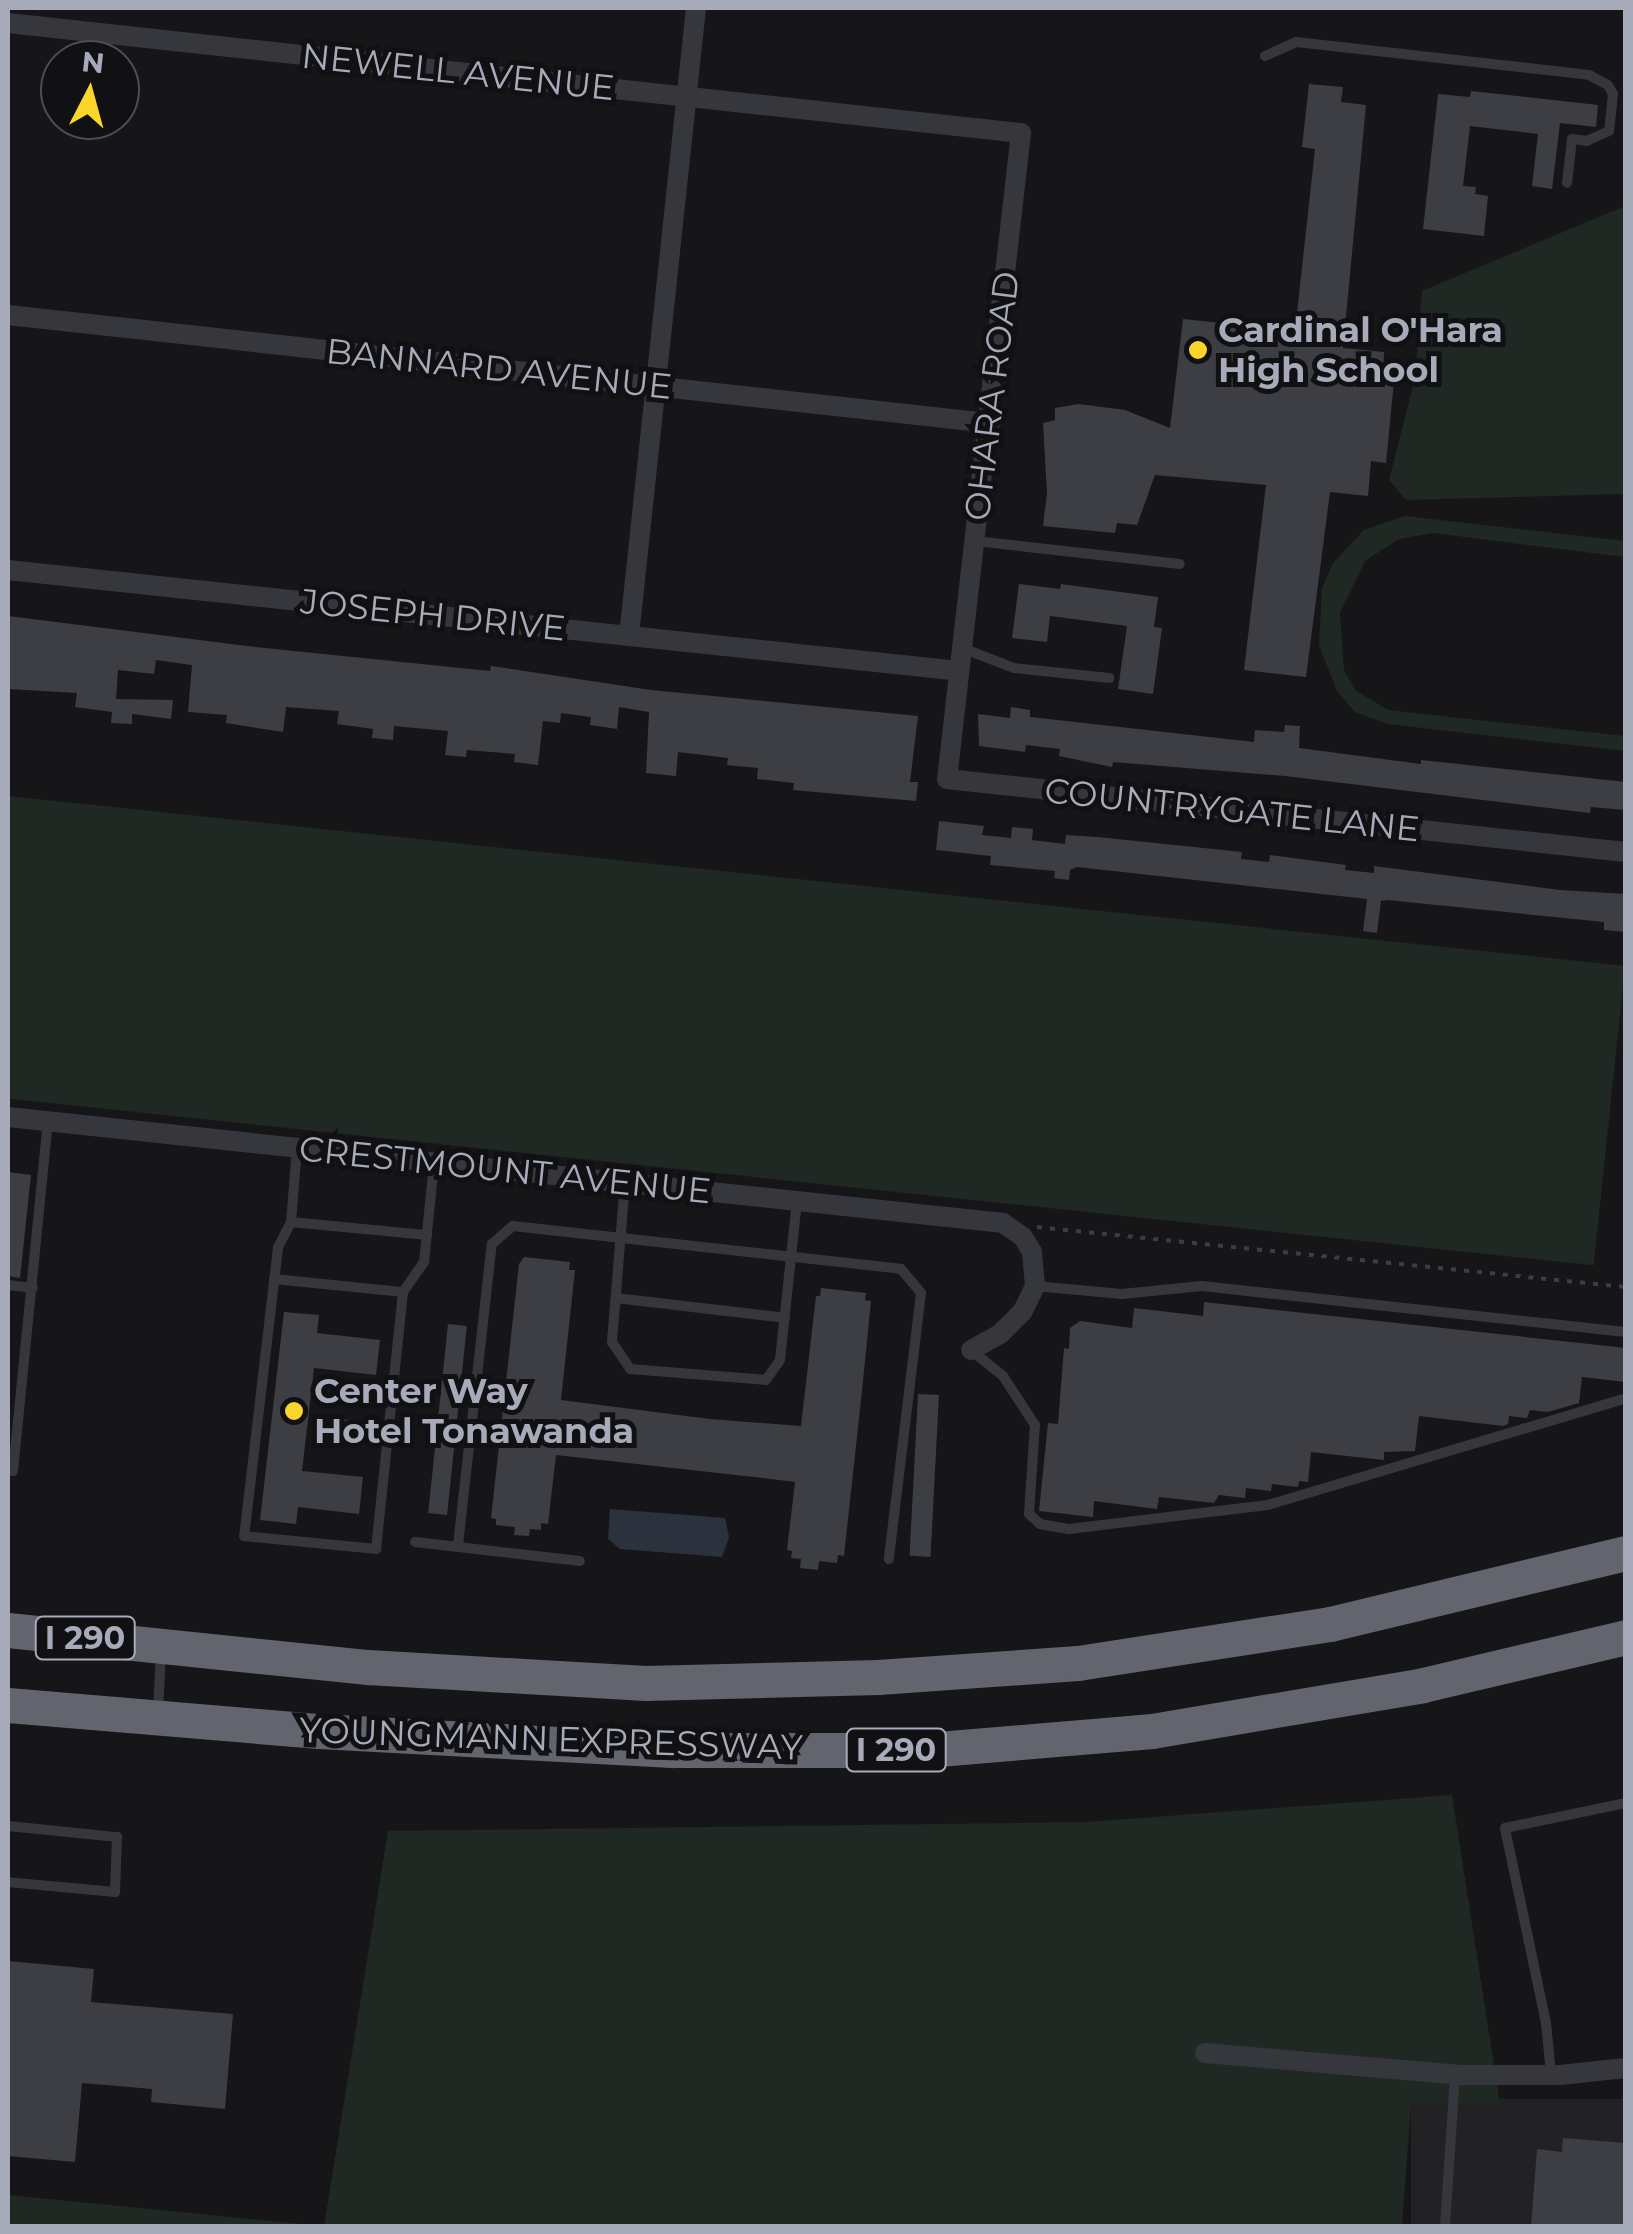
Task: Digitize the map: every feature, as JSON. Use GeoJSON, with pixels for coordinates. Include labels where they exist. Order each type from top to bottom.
{"type":"FeatureCollection","features":[{"type":"Feature","properties":{"kind":"highway","name":"YOUNGMANN EXPRESSWAY"},"geometry":{"type":"LineString","coordinates":[[8,1630],[368,1668],[646,1683],[878,1678],[1078,1663],[1330,1624],[1626,1553]]}},
{"type":"Feature","properties":{"kind":"highway","name":"YOUNGMANN EXPRESSWAY"},"geometry":{"type":"LineString","coordinates":[[8,1705],[672,1750],[926,1750],[1152,1732],[1423,1685],[1626,1637]]}},
{"type":"Feature","properties":{"kind":"street"},"geometry":{"type":"LineString","coordinates":[[628,636],[696,8]]}},
{"type":"Feature","properties":{"kind":"street","name":"NEWELL AVENUE"},"geometry":{"type":"LineString","coordinates":[[8,23],[909,120]]}},
{"type":"Feature","properties":{"kind":"street","name":"OHARA ROAD"},"geometry":{"type":"LineString","coordinates":[[909,120],[1021,133],[990,424],[958,671]]}},
{"type":"Feature","properties":{"kind":"street","name":"BANNARD AVENUE"},"geometry":{"type":"LineString","coordinates":[[8,315],[990,424]]}},
{"type":"Feature","properties":{"kind":"street","name":"JOSEPH DRIVE"},"geometry":{"type":"LineString","coordinates":[[8,570],[958,671]]}},
{"type":"Feature","properties":{"kind":"street","name":"COUNTRYGATE LANE"},"geometry":{"type":"LineString","coordinates":[[958,671],[947,779],[1626,852]]}},
{"type":"Feature","properties":{"kind":"street","name":"CRESTMOUNT AVENUE"},"geometry":{"type":"LineString","coordinates":[[8,1117],[1003,1223]]}},
{"type":"Feature","properties":{"kind":"street"},"geometry":{"type":"LineString","coordinates":[[971,1350],[1011,1322],[1035,1286],[1032,1252],[1023,1237],[1003,1223]]}},
{"type":"Feature","properties":{"kind":"street"},"geometry":{"type":"LineString","coordinates":[[1205,2053],[1455,2074],[1552,2075],[1626,2068]]}},
{"type":"Feature","properties":{"kind":"lane"},"geometry":{"type":"LineString","coordinates":[[1265,56],[1296,42],[1589,75],[1608,85],[1613,94],[1609,131],[1587,141],[1572,139],[1567,183]]}},
{"type":"Feature","properties":{"kind":"lane"},"geometry":{"type":"LineString","coordinates":[[975,541],[1180,564]]}},
{"type":"Feature","properties":{"kind":"lane"},"geometry":{"type":"LineString","coordinates":[[962,648],[1014,668],[1110,678]]}},
{"type":"Feature","properties":{"kind":"lane"},"geometry":{"type":"LineString","coordinates":[[8,1470],[14,1470],[48,1122]]}},
{"type":"Feature","properties":{"kind":"lane"},"geometry":{"type":"LineString","coordinates":[[298,1148],[291,1222],[278,1248],[244,1536],[376,1549],[403,1292],[424,1262],[434,1163]]}},
{"type":"Feature","properties":{"kind":"lane"},"geometry":{"type":"LineString","coordinates":[[625,1183],[612,1342],[630,1369],[766,1380],[780,1360],[797,1201]]}},
{"type":"Feature","properties":{"kind":"lane"},"geometry":{"type":"LineString","coordinates":[[291,1222],[427,1236]]}},
{"type":"Feature","properties":{"kind":"lane"},"geometry":{"type":"LineString","coordinates":[[458,1545],[492,1244],[513,1226],[901,1270],[921,1294],[888,1559]]}},
{"type":"Feature","properties":{"kind":"lane"},"geometry":{"type":"LineString","coordinates":[[274,1279],[403,1292]]}},
{"type":"Feature","properties":{"kind":"lane"},"geometry":{"type":"LineString","coordinates":[[8,1285],[33,1288]]}},
{"type":"Feature","properties":{"kind":"lane"},"geometry":{"type":"LineString","coordinates":[[1035,1286],[1122,1294],[1202,1286],[1626,1332]]}},
{"type":"Feature","properties":{"kind":"lane"},"geometry":{"type":"LineString","coordinates":[[616,1298],[784,1318]]}},
{"type":"Feature","properties":{"kind":"lane"},"geometry":{"type":"LineString","coordinates":[[971,1350],[1003,1376],[1036,1425],[1029,1514],[1040,1524],[1068,1530],[1268,1505],[1626,1398]]}},
{"type":"Feature","properties":{"kind":"lane"},"geometry":{"type":"LineString","coordinates":[[340,1424],[388,1428]]}},
{"type":"Feature","properties":{"kind":"lane"},"geometry":{"type":"LineString","coordinates":[[415,1542],[580,1561]]}},
{"type":"Feature","properties":{"kind":"lane"},"geometry":{"type":"LineString","coordinates":[[158,1718],[162,1646]]}},
{"type":"Feature","properties":{"kind":"lane"},"geometry":{"type":"LineString","coordinates":[[1552,2075],[1546,2023],[1505,1828],[1626,1803]]}},
{"type":"Feature","properties":{"kind":"lane"},"geometry":{"type":"LineString","coordinates":[[8,1826],[117,1836],[114,1892],[8,1882]]}},
{"type":"Feature","properties":{"kind":"lane"},"geometry":{"type":"LineString","coordinates":[[1444,2226],[1455,2074]]}},
{"type":"Feature","properties":{"kind":"path"},"geometry":{"type":"LineString","coordinates":[[1003,1223],[1626,1286]]}},
{"type":"Feature","properties":{"kind":"shaded area"},"geometry":{"type":"Polygon","coordinates":[[[1625,206],[1625,494],[1406,500],[1389,480],[1415,378],[1422,291],[1625,206]]]}},
{"type":"Feature","properties":{"kind":"shaded area"},"geometry":{"type":"Polygon","coordinates":[[[1405,516],[1625,541],[1625,557],[1433,533],[1399,539],[1365,561],[1340,613],[1344,670],[1355,690],[1388,710],[1625,736],[1625,751],[1387,724],[1355,712],[1337,691],[1319,646],[1322,588],[1333,563],[1364,530],[1405,516]]]}},
{"type":"Feature","properties":{"kind":"shaded area"},"geometry":{"type":"Polygon","coordinates":[[[8,796],[1625,966],[1594,1265],[8,1099],[8,796]]]}},
{"type":"Feature","properties":{"kind":"shaded area"},"geometry":{"type":"Polygon","coordinates":[[[610,1509],[725,1518],[729,1537],[722,1557],[620,1549],[608,1539],[610,1509]]]}},
{"type":"Feature","properties":{"kind":"shaded area"},"geometry":{"type":"Polygon","coordinates":[[[1452,1795],[1500,2104],[1411,2104],[1402,2226],[324,2226],[388,1831],[1086,1822],[1452,1795]]]}},
{"type":"Feature","properties":{"kind":"shaded area"},"geometry":{"type":"Polygon","coordinates":[[[1411,2099],[1625,2099],[1625,2226],[1411,2226],[1411,2099]]]}},
{"type":"Feature","properties":{"kind":"shaded area"},"geometry":{"type":"Polygon","coordinates":[[[8,2195],[322,2226],[8,2226],[8,2195]]]}},
{"type":"Feature","properties":{"kind":"building"},"geometry":{"type":"Polygon","coordinates":[[[1309,84],[1343,87],[1341,102],[1366,105],[1343,348],[1384,352],[1383,382],[1394,381],[1386,463],[1371,461],[1368,496],[1330,492],[1306,677],[1244,670],[1266,485],[1155,475],[1137,525],[1117,523],[1115,533],[1043,526],[1047,493],[1043,423],[1055,420],[1055,408],[1079,404],[1125,410],[1170,428],[1183,319],[1295,331],[1315,149],[1302,147],[1309,84]]]}},
{"type":"Feature","properties":{"kind":"building"},"geometry":{"type":"Polygon","coordinates":[[[1471,91],[1598,105],[1596,127],[1560,123],[1552,189],[1532,186],[1538,134],[1470,126],[1463,186],[1476,187],[1475,194],[1488,196],[1484,236],[1423,229],[1438,94],[1470,97],[1471,91]]]}},
{"type":"Feature","properties":{"kind":"building"},"geometry":{"type":"Polygon","coordinates":[[[1019,584],[1060,589],[1061,584],[1158,597],[1154,627],[1162,628],[1153,694],[1118,689],[1127,626],[1050,616],[1047,642],[1012,638],[1019,584]]]}},
{"type":"Feature","properties":{"kind":"building"},"geometry":{"type":"Polygon","coordinates":[[[8,616],[255,647],[490,671],[491,666],[651,690],[918,716],[910,782],[918,782],[916,801],[793,790],[794,783],[757,779],[758,768],[727,765],[728,758],[678,752],[676,776],[646,773],[649,712],[619,707],[617,729],[590,725],[591,717],[561,713],[560,723],[543,721],[538,765],[514,762],[515,754],[467,750],[466,757],[445,755],[448,731],[394,726],[393,740],[372,738],[373,729],[337,724],[339,711],[286,707],[283,732],[226,723],[227,715],[188,712],[192,665],[156,660],[154,674],[118,670],[116,699],[173,700],[171,719],[132,714],[132,724],[111,723],[112,712],[75,707],[77,693],[8,689],[8,616]]]}},
{"type":"Feature","properties":{"kind":"building"},"geometry":{"type":"Polygon","coordinates":[[[1011,707],[1030,710],[1030,717],[1254,742],[1255,730],[1284,732],[1285,725],[1300,726],[1299,748],[1421,764],[1421,760],[1626,782],[1626,810],[1591,807],[1590,813],[1285,776],[1113,762],[1112,767],[1059,756],[1060,749],[1026,745],[1025,752],[979,746],[978,714],[1010,718],[1011,707]]]}},
{"type":"Feature","properties":{"kind":"building"},"geometry":{"type":"Polygon","coordinates":[[[939,821],[984,826],[982,835],[1011,838],[1012,827],[1033,829],[1032,840],[1065,844],[1066,835],[1098,837],[1242,852],[1241,859],[1269,862],[1270,855],[1346,865],[1345,870],[1374,873],[1374,866],[1560,890],[1626,894],[1626,932],[1604,930],[1604,922],[1387,900],[1381,901],[1377,933],[1363,931],[1367,899],[1077,867],[1070,870],[1069,880],[1054,878],[1055,871],[990,865],[991,856],[936,850],[939,821]]]}},
{"type":"Feature","properties":{"kind":"building"},"geometry":{"type":"Polygon","coordinates":[[[8,1172],[31,1175],[20,1278],[8,1276],[8,1172]]]}},
{"type":"Feature","properties":{"kind":"building"},"geometry":{"type":"Polygon","coordinates":[[[524,1257],[570,1262],[569,1270],[575,1270],[561,1400],[710,1419],[801,1426],[816,1296],[820,1296],[821,1288],[866,1293],[865,1300],[871,1301],[844,1556],[838,1555],[837,1563],[819,1561],[818,1570],[800,1568],[801,1559],[791,1558],[792,1551],[787,1550],[795,1482],[556,1455],[548,1524],[541,1523],[541,1530],[530,1529],[529,1536],[514,1535],[515,1527],[496,1525],[496,1519],[491,1518],[519,1264],[524,1257]]]}},
{"type":"Feature","properties":{"kind":"building"},"geometry":{"type":"Polygon","coordinates":[[[1204,1302],[1626,1348],[1626,1382],[1582,1377],[1579,1403],[1548,1412],[1530,1410],[1527,1418],[1509,1416],[1508,1424],[1503,1426],[1419,1416],[1415,1451],[1384,1452],[1384,1460],[1311,1452],[1308,1482],[1299,1481],[1298,1487],[1272,1484],[1271,1491],[1246,1488],[1245,1498],[1219,1495],[1214,1503],[1159,1497],[1157,1509],[1094,1501],[1093,1517],[1039,1511],[1048,1423],[1058,1424],[1064,1348],[1069,1349],[1070,1328],[1080,1321],[1132,1328],[1134,1308],[1203,1316],[1204,1302]]]}},
{"type":"Feature","properties":{"kind":"building"},"geometry":{"type":"Polygon","coordinates":[[[284,1312],[319,1315],[317,1333],[380,1340],[376,1375],[314,1368],[302,1471],[363,1477],[359,1514],[298,1507],[296,1524],[260,1520],[284,1312]]]}},
{"type":"Feature","properties":{"kind":"building"},"geometry":{"type":"Polygon","coordinates":[[[448,1324],[467,1326],[447,1515],[428,1513],[448,1324]]]}},
{"type":"Feature","properties":{"kind":"building"},"geometry":{"type":"Polygon","coordinates":[[[918,1394],[939,1395],[930,1557],[910,1556],[918,1394]]]}},
{"type":"Feature","properties":{"kind":"building"},"geometry":{"type":"Polygon","coordinates":[[[8,1961],[94,1969],[91,2002],[233,2014],[225,2109],[151,2102],[152,2089],[82,2083],[75,2162],[8,2156],[8,1961]]]}},
{"type":"Feature","properties":{"kind":"building"},"geometry":{"type":"Polygon","coordinates":[[[1563,2138],[1626,2143],[1626,2226],[1531,2226],[1537,2149],[1562,2152],[1563,2138]]]}},
{"type":"Feature","properties":{"kind":"place","name":"Cardinal O'Hara High School"},"geometry":{"type":"Point","coordinates":[1198,350]}},
{"type":"Feature","properties":{"kind":"place","name":"Center Way Hotel Tonawanda"},"geometry":{"type":"Point","coordinates":[294,1411]}}]}
